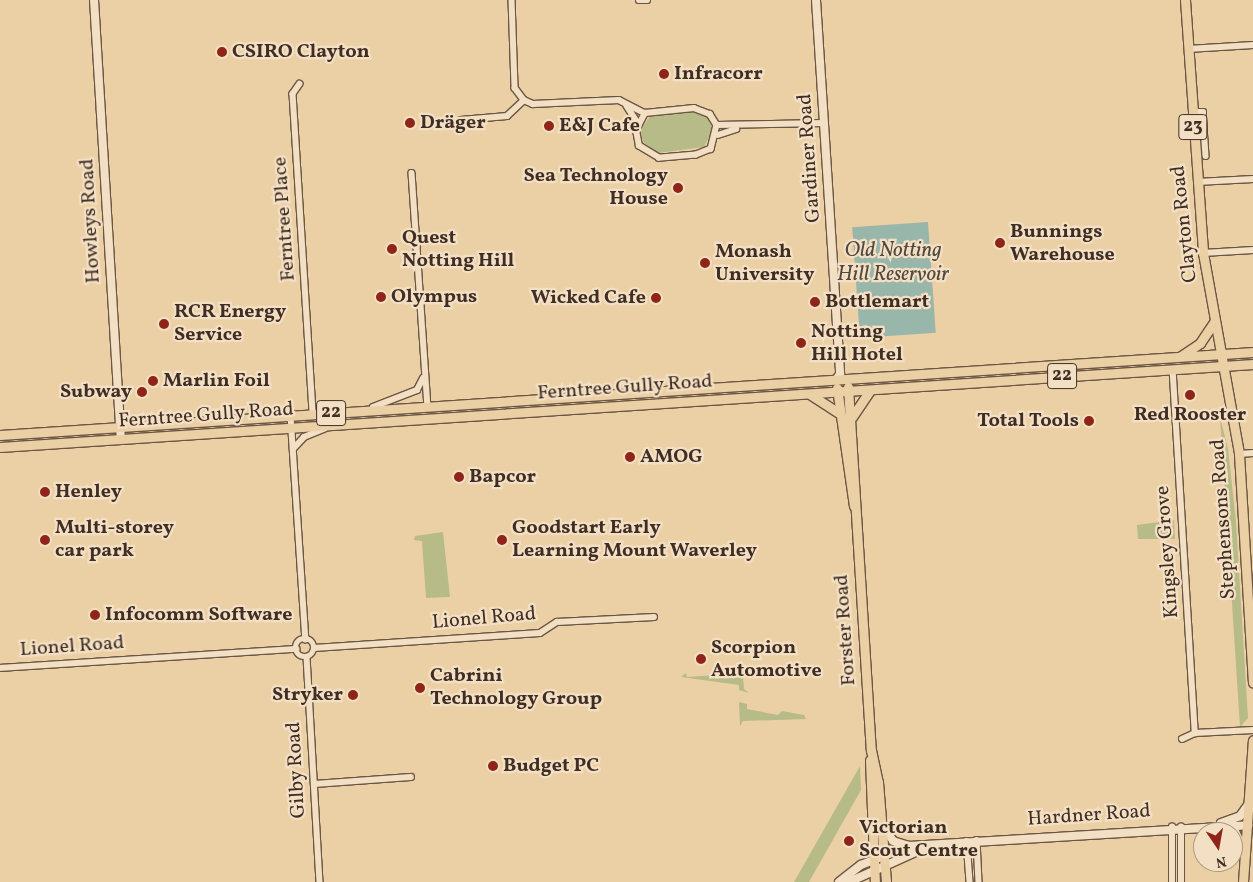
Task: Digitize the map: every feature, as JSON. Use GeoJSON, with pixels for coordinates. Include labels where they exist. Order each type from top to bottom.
{"type":"FeatureCollection","features":[{"type":"Feature","properties":{"kind":"main road","name":"Clayton Road"},"geometry":{"type":"LineString","coordinates":[[1185,0],[1203,253],[1222,354]]}},
{"type":"Feature","properties":{"kind":"main road"},"geometry":{"type":"LineString","coordinates":[[1181,356],[1200,343],[1215,321]]}},
{"type":"Feature","properties":{"kind":"main road","name":"Ferntree Gully Road"},"geometry":{"type":"LineString","coordinates":[[0,435],[1253,352]]}},
{"type":"Feature","properties":{"kind":"main road","name":"Stephensons Road"},"geometry":{"type":"LineString","coordinates":[[1222,354],[1239,454],[1253,683]]}},
{"type":"Feature","properties":{"kind":"main road"},"geometry":{"type":"LineString","coordinates":[[1113,361],[1114,373]]}},
{"type":"Feature","properties":{"kind":"main road","name":"Ferntree Gully Road"},"geometry":{"type":"LineString","coordinates":[[0,448],[1253,364]]}},
{"type":"Feature","properties":{"kind":"main road"},"geometry":{"type":"LineString","coordinates":[[951,373],[952,384]]}},
{"type":"Feature","properties":{"kind":"main road","name":"Forster Road"},"geometry":{"type":"LineString","coordinates":[[841,378],[848,392],[851,418],[855,508],[872,750],[886,882]]}},
{"type":"Feature","properties":{"kind":"main road","name":"Forster Road"},"geometry":{"type":"LineString","coordinates":[[841,378],[837,393],[855,508]]}},
{"type":"Feature","properties":{"kind":"main road"},"geometry":{"type":"LineString","coordinates":[[851,418],[870,390]]}},
{"type":"Feature","properties":{"kind":"main road"},"geometry":{"type":"LineString","coordinates":[[618,394],[619,406]]}},
{"type":"Feature","properties":{"kind":"main road"},"geometry":{"type":"LineString","coordinates":[[808,394],[840,414]]}},
{"type":"Feature","properties":{"kind":"main road"},"geometry":{"type":"LineString","coordinates":[[1244,882],[1245,856],[1250,823],[1248,805],[1253,740]]}},
{"type":"Feature","properties":{"kind":"main road","name":"Forster Road"},"geometry":{"type":"LineString","coordinates":[[872,750],[875,882]]}},
{"type":"Feature","properties":{"kind":"street","name":"Howleys Road"},"geometry":{"type":"LineString","coordinates":[[94,0],[120,439]]}},
{"type":"Feature","properties":{"kind":"street"},"geometry":{"type":"LineString","coordinates":[[512,0],[515,88],[524,100],[533,104],[612,99],[645,113],[694,108],[710,114],[717,125],[718,136]]}},
{"type":"Feature","properties":{"kind":"street"},"geometry":{"type":"LineString","coordinates":[[640,0],[647,0]]}},
{"type":"Feature","properties":{"kind":"street","name":"Gardiner Road"},"geometry":{"type":"LineString","coordinates":[[816,0],[841,378]]}},
{"type":"Feature","properties":{"kind":"street"},"geometry":{"type":"LineString","coordinates":[[1188,49],[1253,45]]}},
{"type":"Feature","properties":{"kind":"street","name":"Ferntree Place"},"geometry":{"type":"LineString","coordinates":[[300,84],[293,94],[313,414]]}},
{"type":"Feature","properties":{"kind":"street"},"geometry":{"type":"LineString","coordinates":[[461,120],[507,116],[524,100]]}},
{"type":"Feature","properties":{"kind":"street"},"geometry":{"type":"LineString","coordinates":[[627,106],[638,123],[639,146],[659,158],[703,153],[718,136],[738,128]]}},
{"type":"Feature","properties":{"kind":"street"},"geometry":{"type":"LineString","coordinates":[[1192,112],[1203,112],[1206,156]]}},
{"type":"Feature","properties":{"kind":"street"},"geometry":{"type":"LineString","coordinates":[[638,123],[645,113]]}},
{"type":"Feature","properties":{"kind":"street"},"geometry":{"type":"LineString","coordinates":[[717,125],[738,128],[824,123]]}},
{"type":"Feature","properties":{"kind":"street"},"geometry":{"type":"LineString","coordinates":[[412,173],[423,378],[428,406]]}},
{"type":"Feature","properties":{"kind":"street"},"geometry":{"type":"LineString","coordinates":[[1197,182],[1253,180]]}},
{"type":"Feature","properties":{"kind":"street"},"geometry":{"type":"LineString","coordinates":[[1203,253],[1253,250]]}},
{"type":"Feature","properties":{"kind":"street","name":"Kingsley Grove"},"geometry":{"type":"LineString","coordinates":[[1172,369],[1195,733]]}},
{"type":"Feature","properties":{"kind":"street"},"geometry":{"type":"LineString","coordinates":[[365,410],[417,390],[423,378]]}},
{"type":"Feature","properties":{"kind":"street"},"geometry":{"type":"LineString","coordinates":[[291,416],[306,639],[314,648],[307,657],[296,649],[306,639]]}},
{"type":"Feature","properties":{"kind":"street"},"geometry":{"type":"LineString","coordinates":[[294,449],[310,434],[341,424]]}},
{"type":"Feature","properties":{"kind":"street"},"geometry":{"type":"LineString","coordinates":[[1239,454],[1253,453]]}},
{"type":"Feature","properties":{"kind":"street","name":"Lionel Road"},"geometry":{"type":"LineString","coordinates":[[314,648],[540,634],[557,622],[654,616]]}},
{"type":"Feature","properties":{"kind":"street","name":"Lionel Road"},"geometry":{"type":"LineString","coordinates":[[0,668],[296,649]]}},
{"type":"Feature","properties":{"kind":"street","name":"Gilby Road"},"geometry":{"type":"LineString","coordinates":[[307,657],[320,882]]}},
{"type":"Feature","properties":{"kind":"street"},"geometry":{"type":"LineString","coordinates":[[1182,739],[1195,733],[1253,730]]}},
{"type":"Feature","properties":{"kind":"street"},"geometry":{"type":"LineString","coordinates":[[314,784],[411,777]]}},
{"type":"Feature","properties":{"kind":"street"},"geometry":{"type":"LineString","coordinates":[[1224,822],[1238,817],[1248,805]]}},
{"type":"Feature","properties":{"kind":"street"},"geometry":{"type":"LineString","coordinates":[[881,824],[893,841],[909,846]]}},
{"type":"Feature","properties":{"kind":"street","name":"Hardner Road"},"geometry":{"type":"LineString","coordinates":[[883,860],[909,846],[1193,825]]}},
{"type":"Feature","properties":{"kind":"street"},"geometry":{"type":"LineString","coordinates":[[1180,882],[1181,826]]}},
{"type":"Feature","properties":{"kind":"street"},"geometry":{"type":"LineString","coordinates":[[1172,827],[1172,882]]}},
{"type":"Feature","properties":{"kind":"street"},"geometry":{"type":"LineString","coordinates":[[977,840],[979,882]]}},
{"type":"Feature","properties":{"kind":"street"},"geometry":{"type":"LineString","coordinates":[[967,841],[970,882]]}},
{"type":"Feature","properties":{"kind":"street","name":"Hardner Road"},"geometry":{"type":"LineString","coordinates":[[883,860],[933,845]]}},
{"type":"Feature","properties":{"kind":"street"},"geometry":{"type":"LineString","coordinates":[[1243,851],[1245,856]]}},
{"type":"Feature","properties":{"kind":"street"},"geometry":{"type":"LineString","coordinates":[[839,882],[883,860]]}},
{"type":"Feature","properties":{"kind":"street"},"geometry":{"type":"LineString","coordinates":[[852,882],[874,863]]}},
{"type":"Feature","properties":{"kind":"green space"},"geometry":{"type":"Polygon","coordinates":[[[695,112],[707,117],[713,129],[704,147],[658,153],[643,142],[640,130],[651,115],[695,112]]]}},
{"type":"Feature","properties":{"kind":"green space"},"geometry":{"type":"Polygon","coordinates":[[[1220,417],[1228,449],[1236,522],[1248,718],[1240,727],[1220,417]]]}},
{"type":"Feature","properties":{"kind":"green space"},"geometry":{"type":"Polygon","coordinates":[[[1174,520],[1175,539],[1138,539],[1137,525],[1174,520]]]}},
{"type":"Feature","properties":{"kind":"green space"},"geometry":{"type":"Polygon","coordinates":[[[443,532],[450,597],[426,598],[422,541],[414,540],[415,536],[443,532]]]}},
{"type":"Feature","properties":{"kind":"green space"},"geometry":{"type":"Polygon","coordinates":[[[745,669],[749,676],[743,677],[744,689],[749,693],[739,690],[739,685],[681,677],[686,673],[687,677],[745,673],[745,669]]]}},
{"type":"Feature","properties":{"kind":"green space"},"geometry":{"type":"Polygon","coordinates":[[[739,702],[747,704],[747,709],[778,715],[782,711],[804,715],[806,719],[743,721],[740,726],[739,702]]]}},
{"type":"Feature","properties":{"kind":"green space"},"geometry":{"type":"Polygon","coordinates":[[[860,766],[861,790],[809,882],[794,882],[860,766]]]}},
{"type":"Feature","properties":{"kind":"water","name":"Old Notting Hill Reservoir"},"geometry":{"type":"Polygon","coordinates":[[[928,222],[936,333],[860,338],[852,227],[928,222]]]}},
{"type":"Feature","properties":{"kind":"place","name":"CSIRO Clayton"},"geometry":{"type":"Point","coordinates":[222,52]}},
{"type":"Feature","properties":{"kind":"place","name":"Infracorr"},"geometry":{"type":"Point","coordinates":[664,74]}},
{"type":"Feature","properties":{"kind":"place","name":"Dräger"},"geometry":{"type":"Point","coordinates":[410,123]}},
{"type":"Feature","properties":{"kind":"place","name":"E&J Cafe"},"geometry":{"type":"Point","coordinates":[549,126]}},
{"type":"Feature","properties":{"kind":"place","name":"Sea Technology House"},"geometry":{"type":"Point","coordinates":[678,188]}},
{"type":"Feature","properties":{"kind":"place","name":"Bunnings Warehouse"},"geometry":{"type":"Point","coordinates":[1000,243]}},
{"type":"Feature","properties":{"kind":"place","name":"Quest Notting Hill"},"geometry":{"type":"Point","coordinates":[392,249]}},
{"type":"Feature","properties":{"kind":"place","name":"Monash University"},"geometry":{"type":"Point","coordinates":[705,263]}},
{"type":"Feature","properties":{"kind":"place","name":"Olympus"},"geometry":{"type":"Point","coordinates":[381,297]}},
{"type":"Feature","properties":{"kind":"place","name":"Wicked Cafe"},"geometry":{"type":"Point","coordinates":[656,298]}},
{"type":"Feature","properties":{"kind":"place","name":"Bottlemart"},"geometry":{"type":"Point","coordinates":[815,302]}},
{"type":"Feature","properties":{"kind":"place","name":"RCR Energy Service"},"geometry":{"type":"Point","coordinates":[164,324]}},
{"type":"Feature","properties":{"kind":"place","name":"Notting Hill Hotel"},"geometry":{"type":"Point","coordinates":[801,343]}},
{"type":"Feature","properties":{"kind":"place","name":"Marlin Foil"},"geometry":{"type":"Point","coordinates":[153,381]}},
{"type":"Feature","properties":{"kind":"place","name":"Subway"},"geometry":{"type":"Point","coordinates":[142,392]}},
{"type":"Feature","properties":{"kind":"place","name":"Red Rooster"},"geometry":{"type":"Point","coordinates":[1190,395]}},
{"type":"Feature","properties":{"kind":"place","name":"Total Tools"},"geometry":{"type":"Point","coordinates":[1089,421]}},
{"type":"Feature","properties":{"kind":"place","name":"AMOG"},"geometry":{"type":"Point","coordinates":[630,457]}},
{"type":"Feature","properties":{"kind":"place","name":"Bapcor"},"geometry":{"type":"Point","coordinates":[459,477]}},
{"type":"Feature","properties":{"kind":"place","name":"Henley"},"geometry":{"type":"Point","coordinates":[45,492]}},
{"type":"Feature","properties":{"kind":"place","name":"Multi-storey car park"},"geometry":{"type":"Point","coordinates":[45,540]}},
{"type":"Feature","properties":{"kind":"place","name":"Goodstart Early Learning Mount Waverley"},"geometry":{"type":"Point","coordinates":[502,540]}},
{"type":"Feature","properties":{"kind":"place","name":"Infocomm Software"},"geometry":{"type":"Point","coordinates":[95,615]}},
{"type":"Feature","properties":{"kind":"place","name":"Scorpion Automotive"},"geometry":{"type":"Point","coordinates":[701,659]}},
{"type":"Feature","properties":{"kind":"place","name":"Cabrini Technology Group"},"geometry":{"type":"Point","coordinates":[420,688]}},
{"type":"Feature","properties":{"kind":"place","name":"Stryker"},"geometry":{"type":"Point","coordinates":[353,695]}},
{"type":"Feature","properties":{"kind":"place","name":"Budget PC"},"geometry":{"type":"Point","coordinates":[493,766]}},
{"type":"Feature","properties":{"kind":"place","name":"Victorian Scout Centre"},"geometry":{"type":"Point","coordinates":[849,841]}}]}
